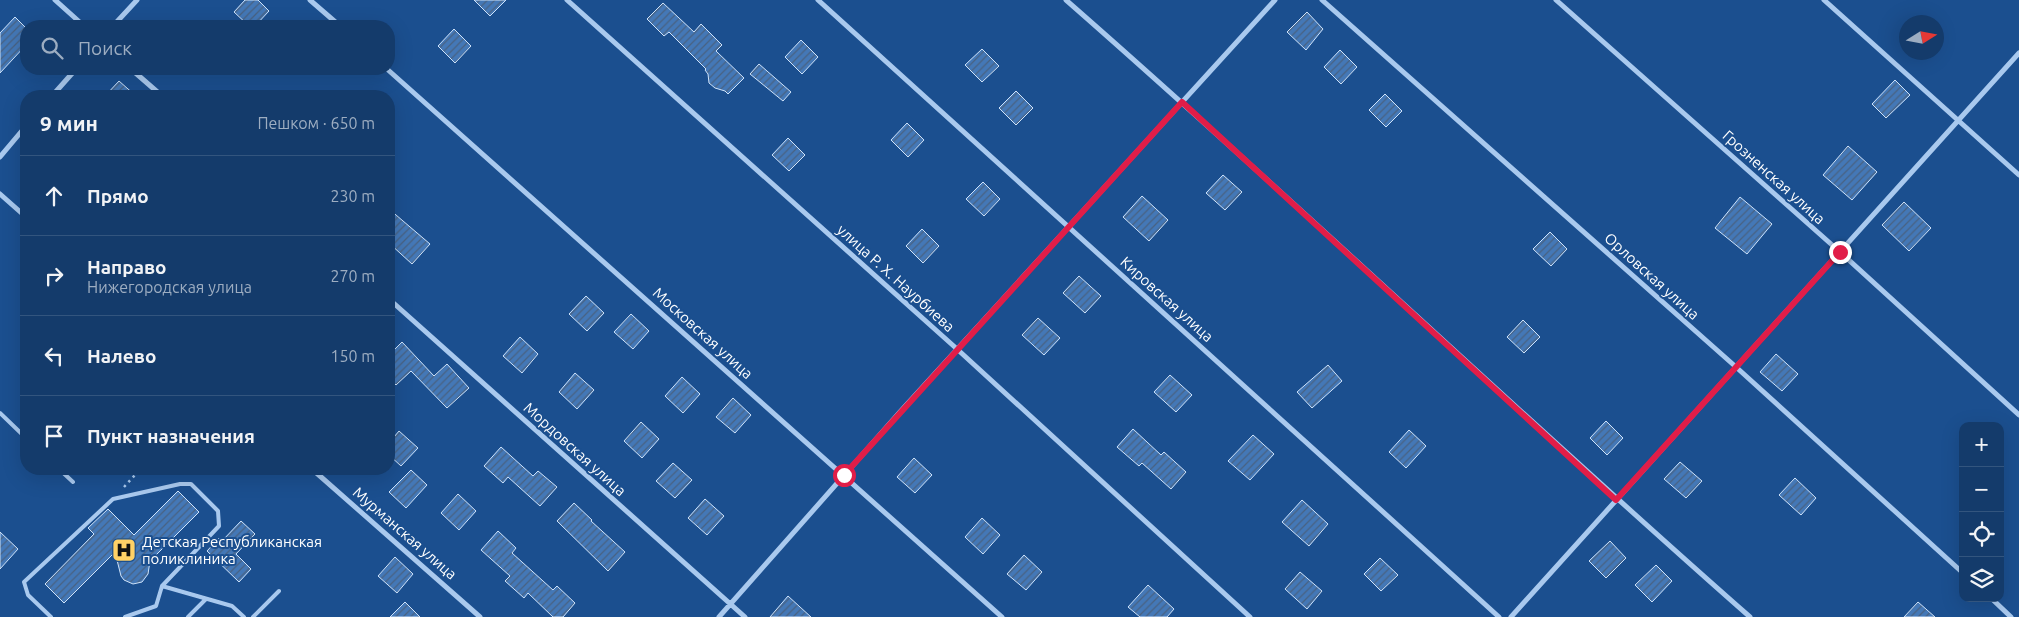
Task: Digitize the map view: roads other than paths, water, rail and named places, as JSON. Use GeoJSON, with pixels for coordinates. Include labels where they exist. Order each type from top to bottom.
{"type":"FeatureCollection","features":[{"type":"Feature","properties":{"kind":"street"},"geometry":{"type":"LineString","coordinates":[[55,0],[77,20]]}},
{"type":"Feature","properties":{"kind":"street"},"geometry":{"type":"LineString","coordinates":[[119,20],[137,0]]}},
{"type":"Feature","properties":{"kind":"street"},"geometry":{"type":"LineString","coordinates":[[310,0],[333,20]]}},
{"type":"Feature","properties":{"kind":"street","name":"улица Р. Х. Наурбиева"},"geometry":{"type":"LineString","coordinates":[[567,0],[957,349],[1250,617]]}},
{"type":"Feature","properties":{"kind":"street","name":"Кировская улица"},"geometry":{"type":"LineString","coordinates":[[818,0],[1499,617]]}},
{"type":"Feature","properties":{"kind":"street"},"geometry":{"type":"LineString","coordinates":[[1066,0],[1182,102],[1616,500],[1750,617]]}},
{"type":"Feature","properties":{"kind":"street"},"geometry":{"type":"LineString","coordinates":[[719,617],[957,349],[1275,0]]}},
{"type":"Feature","properties":{"kind":"street","name":"Орловская улица"},"geometry":{"type":"LineString","coordinates":[[1322,0],[1736,367],[1959,569]]}},
{"type":"Feature","properties":{"kind":"street","name":"Грозненская улица"},"geometry":{"type":"LineString","coordinates":[[1556,0],[1840,252],[2019,415]]}},
{"type":"Feature","properties":{"kind":"street"},"geometry":{"type":"LineString","coordinates":[[1824,0],[2019,175]]}},
{"type":"Feature","properties":{"kind":"street"},"geometry":{"type":"LineString","coordinates":[[1511,617],[2019,53]]}},
{"type":"Feature","properties":{"kind":"street"},"geometry":{"type":"LineString","coordinates":[[57,90],[71,75]]}},
{"type":"Feature","properties":{"kind":"street"},"geometry":{"type":"LineString","coordinates":[[138,75],[155,90]]}},
{"type":"Feature","properties":{"kind":"street","name":"Московская улица"},"geometry":{"type":"LineString","coordinates":[[394,75],[1002,617]]}},
{"type":"Feature","properties":{"kind":"street"},"geometry":{"type":"LineString","coordinates":[[0,157],[20,133]]}},
{"type":"Feature","properties":{"kind":"street"},"geometry":{"type":"LineString","coordinates":[[0,194],[20,212]]}},
{"type":"Feature","properties":{"kind":"street","name":"Мордовская улица"},"geometry":{"type":"LineString","coordinates":[[395,304],[745,617]]}},
{"type":"Feature","properties":{"kind":"street","name":"Мурманская улица"},"geometry":{"type":"LineString","coordinates":[[319,475],[480,617]]}},
{"type":"Feature","properties":{"kind":"street"},"geometry":{"type":"LineString","coordinates":[[1995,602],[2012,617]]}},
{"type":"Feature","properties":{"kind":"lane"},"geometry":{"type":"LineString","coordinates":[[0,414],[20,432]]}},
{"type":"Feature","properties":{"kind":"lane"},"geometry":{"type":"LineString","coordinates":[[65,475],[73,482]]}},
{"type":"Feature","properties":{"kind":"lane"},"geometry":{"type":"LineString","coordinates":[[51,617],[28,595],[24,582],[113,499],[180,484],[191,484],[218,511],[219,526],[162,586],[156,606],[125,617]]}},
{"type":"Feature","properties":{"kind":"lane"},"geometry":{"type":"LineString","coordinates":[[162,586],[232,606],[244,617]]}},
{"type":"Feature","properties":{"kind":"lane"},"geometry":{"type":"LineString","coordinates":[[253,617],[280,591]]}},
{"type":"Feature","properties":{"kind":"lane"},"geometry":{"type":"LineString","coordinates":[[188,617],[206,599]]}},
{"type":"Feature","properties":{"kind":"place","name":"Детская Республиканская поликлиника"},"geometry":{"type":"Point","coordinates":[124,550]}}]}
